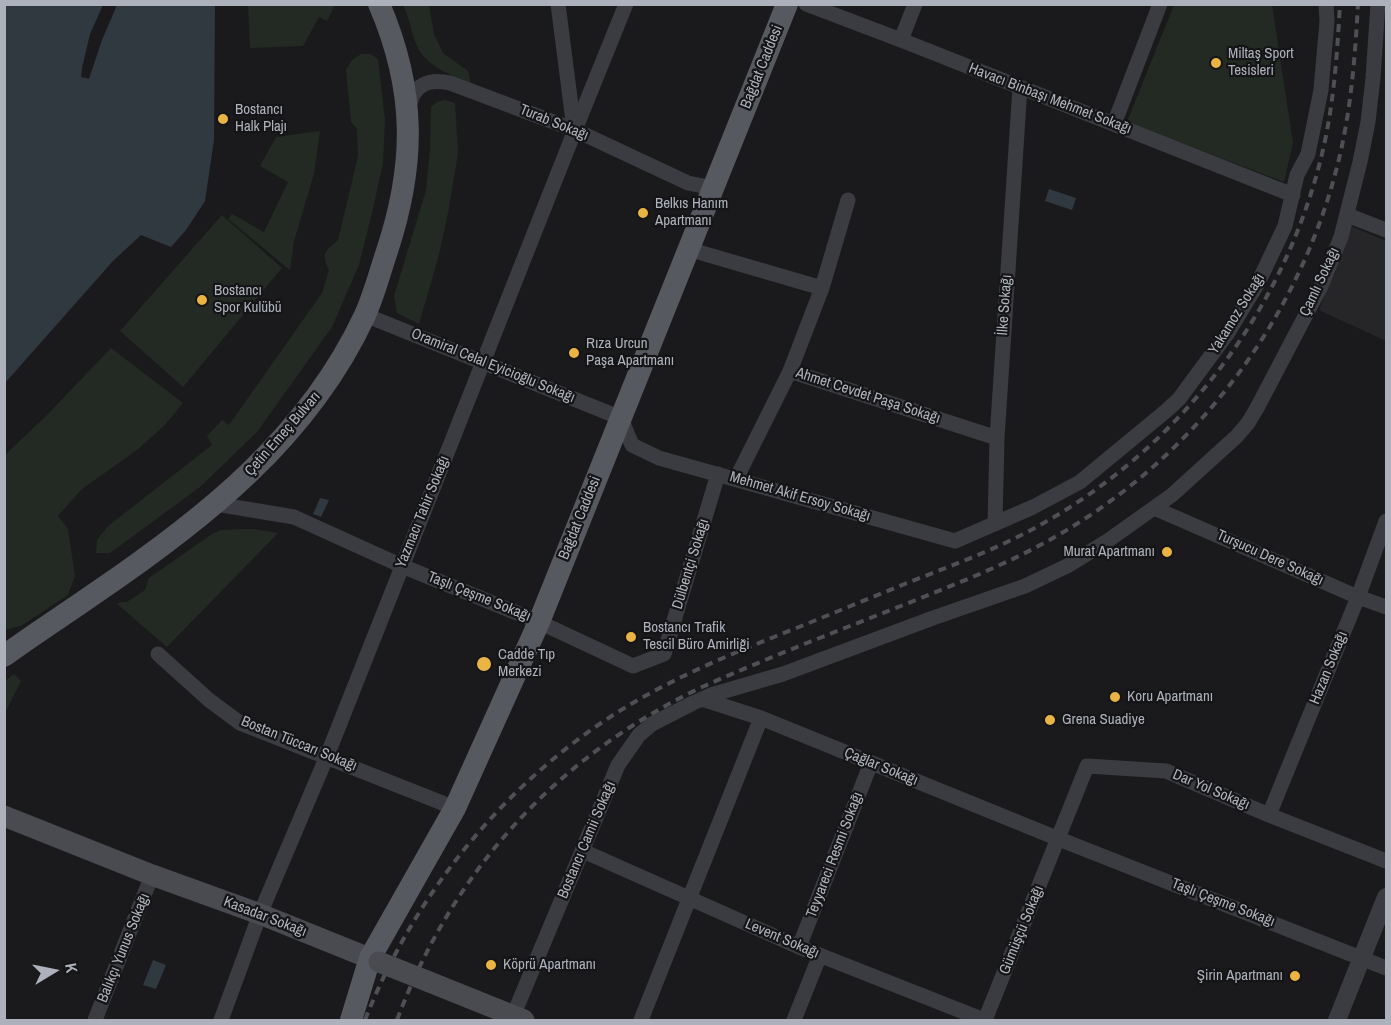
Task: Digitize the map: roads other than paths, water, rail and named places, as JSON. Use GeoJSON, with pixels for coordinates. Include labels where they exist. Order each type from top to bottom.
{"type":"FeatureCollection","features":[{"type":"Feature","properties":{"kind":"main road","name":"Çetin Emeç Bulvarı"},"geometry":{"type":"LineString","coordinates":[[4,656],[132,567],[216,504],[267,456],[314,402],[327,383],[365,315],[402,200],[408,156],[405,88],[396,46],[379,4]]}},
{"type":"Feature","properties":{"kind":"main road","name":"Bağdat Caddesi"},"geometry":{"type":"LineString","coordinates":[[351,1020],[375,960],[455,808],[539,622],[688,249],[789,5]]}},
{"type":"Feature","properties":{"kind":"main road","name":"Kasadar Sokağı"},"geometry":{"type":"LineString","coordinates":[[4,816],[152,875],[260,914],[516,1019]]}},
{"type":"Feature","properties":{"kind":"street"},"geometry":{"type":"LineString","coordinates":[[558,4],[575,130]]}},
{"type":"Feature","properties":{"kind":"street","name":"Yazmacı Tahir Sokağı"},"geometry":{"type":"LineString","coordinates":[[221,1020],[260,914],[327,756],[626,4]]}},
{"type":"Feature","properties":{"kind":"street"},"geometry":{"type":"LineString","coordinates":[[901,40],[915,4]]}},
{"type":"Feature","properties":{"kind":"street"},"geometry":{"type":"LineString","coordinates":[[1114,124],[1160,4]]}},
{"type":"Feature","properties":{"kind":"street","name":"Yakamoz Sokağı"},"geometry":{"type":"LineString","coordinates":[[995,524],[1080,482],[1179,399],[1227,334],[1254,291],[1285,226],[1297,175],[1307,157],[1320,95],[1326,4]]}},
{"type":"Feature","properties":{"kind":"street","name":"Havacı Binbaşı Mehmet Sokağı"},"geometry":{"type":"LineString","coordinates":[[789,5],[901,40],[1293,195]]}},
{"type":"Feature","properties":{"kind":"street","name":"Çamlı Sokağı"},"geometry":{"type":"LineString","coordinates":[[702,699],[783,674],[893,632],[1025,586],[1055,572],[1086,555],[1154,508],[1184,485],[1226,447],[1251,418],[1325,279],[1337,248],[1347,215],[1368,122],[1381,8]]}},
{"type":"Feature","properties":{"kind":"street","name":"Turab Sokağı"},"geometry":{"type":"LineString","coordinates":[[407,114],[414,94],[428,82],[436,80],[450,83],[575,130],[688,183],[713,188]]}},
{"type":"Feature","properties":{"kind":"street","name":"İlke Sokağı"},"geometry":{"type":"LineString","coordinates":[[995,524],[997,438],[1020,87]]}},
{"type":"Feature","properties":{"kind":"street","name":"Ahmet Cevdet Paşa Sokağı"},"geometry":{"type":"LineString","coordinates":[[848,200],[822,288],[790,371],[997,438]]}},
{"type":"Feature","properties":{"kind":"street"},"geometry":{"type":"LineString","coordinates":[[1347,215],[1386,230]]}},
{"type":"Feature","properties":{"kind":"street"},"geometry":{"type":"LineString","coordinates":[[688,249],[822,288]]}},
{"type":"Feature","properties":{"kind":"street","name":"Oramiral Celal Eyicioğlu Sokağı"},"geometry":{"type":"LineString","coordinates":[[365,315],[621,418]]}},
{"type":"Feature","properties":{"kind":"street"},"geometry":{"type":"LineString","coordinates":[[736,479],[790,371]]}},
{"type":"Feature","properties":{"kind":"street","name":"Mehmet Akif Ersoy Sokağı"},"geometry":{"type":"LineString","coordinates":[[621,418],[632,445],[659,458],[955,541],[995,524]]}},
{"type":"Feature","properties":{"kind":"street","name":"Dülbentçi Sokağı"},"geometry":{"type":"LineString","coordinates":[[664,654],[718,474]]}},
{"type":"Feature","properties":{"kind":"street","name":"Taşlı Çeşme Sokağı"},"geometry":{"type":"LineString","coordinates":[[216,504],[294,517],[402,566],[539,622],[633,666],[664,654]]}},
{"type":"Feature","properties":{"kind":"street","name":"Turşucu Dere Sokağı"},"geometry":{"type":"LineString","coordinates":[[1154,508],[1386,607]]}},
{"type":"Feature","properties":{"kind":"street","name":"Hazan Sokağı"},"geometry":{"type":"LineString","coordinates":[[1269,814],[1358,597],[1386,521]]}},
{"type":"Feature","properties":{"kind":"street","name":"Bostan Tüccarı Sokağı"},"geometry":{"type":"LineString","coordinates":[[158,654],[209,700],[240,723],[455,808]]}},
{"type":"Feature","properties":{"kind":"street","name":"Çağlar Sokağı"},"geometry":{"type":"LineString","coordinates":[[702,699],[761,718],[1059,839]]}},
{"type":"Feature","properties":{"kind":"street","name":"Bostancı Camii Sokağı"},"geometry":{"type":"LineString","coordinates":[[516,1019],[618,765],[639,735],[652,724],[702,699]]}},
{"type":"Feature","properties":{"kind":"street"},"geometry":{"type":"LineString","coordinates":[[641,1020],[761,718]]}},
{"type":"Feature","properties":{"kind":"street","name":"Teyyareci Resmi Sokağı"},"geometry":{"type":"LineString","coordinates":[[799,947],[871,763]]}},
{"type":"Feature","properties":{"kind":"street","name":"Dar Yol Sokağı"},"geometry":{"type":"LineString","coordinates":[[1059,839],[1087,766],[1166,771],[1269,814]]}},
{"type":"Feature","properties":{"kind":"street"},"geometry":{"type":"LineString","coordinates":[[1269,814],[1386,861]]}},
{"type":"Feature","properties":{"kind":"street","name":"Taşlı Çeşme Sokağı"},"geometry":{"type":"LineString","coordinates":[[1059,839],[1386,968]]}},
{"type":"Feature","properties":{"kind":"street","name":"Gümüşçü Sokağı"},"geometry":{"type":"LineString","coordinates":[[985,1020],[1059,839]]}},
{"type":"Feature","properties":{"kind":"street","name":"Levent Sokağı"},"geometry":{"type":"LineString","coordinates":[[583,851],[820,956],[985,1020]]}},
{"type":"Feature","properties":{"kind":"street","name":"Balıkçı Yunus Sokağı"},"geometry":{"type":"LineString","coordinates":[[95,1020],[152,875]]}},
{"type":"Feature","properties":{"kind":"street"},"geometry":{"type":"LineString","coordinates":[[1337,1020],[1386,897]]}},
{"type":"Feature","properties":{"kind":"street"},"geometry":{"type":"LineString","coordinates":[[794,1020],[820,956]]}},
{"type":"Feature","properties":{"kind":"railway"},"geometry":{"type":"LineString","coordinates":[[365,1020],[386,972],[411,926],[440,882],[472,840],[507,801],[546,765],[587,733],[631,704],[702,667],[1005,543],[1062,512],[1115,475],[1164,432],[1207,384],[1245,332],[1277,276],[1303,216],[1322,154],[1329,117],[1340,4]]}},
{"type":"Feature","properties":{"kind":"railway"},"geometry":{"type":"LineString","coordinates":[[397,1020],[420,965],[448,915],[480,867],[516,824],[556,784],[601,747],[649,715],[702,687],[1005,563],[1037,547],[1104,506],[1152,468],[1195,426],[1234,380],[1268,330],[1297,277],[1320,221],[1338,163],[1346,124],[1354,64],[1358,4]]}},
{"type":"Feature","properties":{"kind":"place","name":"Miltaş Sport Tesisleri"},"geometry":{"type":"Point","coordinates":[1216,63]}},
{"type":"Feature","properties":{"kind":"place","name":"Bostancı Halk Plajı"},"geometry":{"type":"Point","coordinates":[223,119]}},
{"type":"Feature","properties":{"kind":"place","name":"Belkıs Hanım Apartmanı"},"geometry":{"type":"Point","coordinates":[643,213]}},
{"type":"Feature","properties":{"kind":"place","name":"Bostancı Spor Kulübü"},"geometry":{"type":"Point","coordinates":[202,300]}},
{"type":"Feature","properties":{"kind":"place","name":"Rıza Urcun Paşa Apartmanı"},"geometry":{"type":"Point","coordinates":[574,353]}},
{"type":"Feature","properties":{"kind":"place","name":"Murat Apartmanı"},"geometry":{"type":"Point","coordinates":[1167,552]}},
{"type":"Feature","properties":{"kind":"place","name":"Bostancı Trafik Tescil Büro Amirliği"},"geometry":{"type":"Point","coordinates":[631,637]}},
{"type":"Feature","properties":{"kind":"place","name":"Cadde Tıp Merkezi"},"geometry":{"type":"Point","coordinates":[484,664]}},
{"type":"Feature","properties":{"kind":"place","name":"Koru Apartmanı"},"geometry":{"type":"Point","coordinates":[1115,697]}},
{"type":"Feature","properties":{"kind":"place","name":"Grena Suadiye"},"geometry":{"type":"Point","coordinates":[1050,720]}},
{"type":"Feature","properties":{"kind":"place","name":"Köprü Apartmanı"},"geometry":{"type":"Point","coordinates":[491,965]}},
{"type":"Feature","properties":{"kind":"place","name":"Şirin Apartmanı"},"geometry":{"type":"Point","coordinates":[1295,976]}}]}
